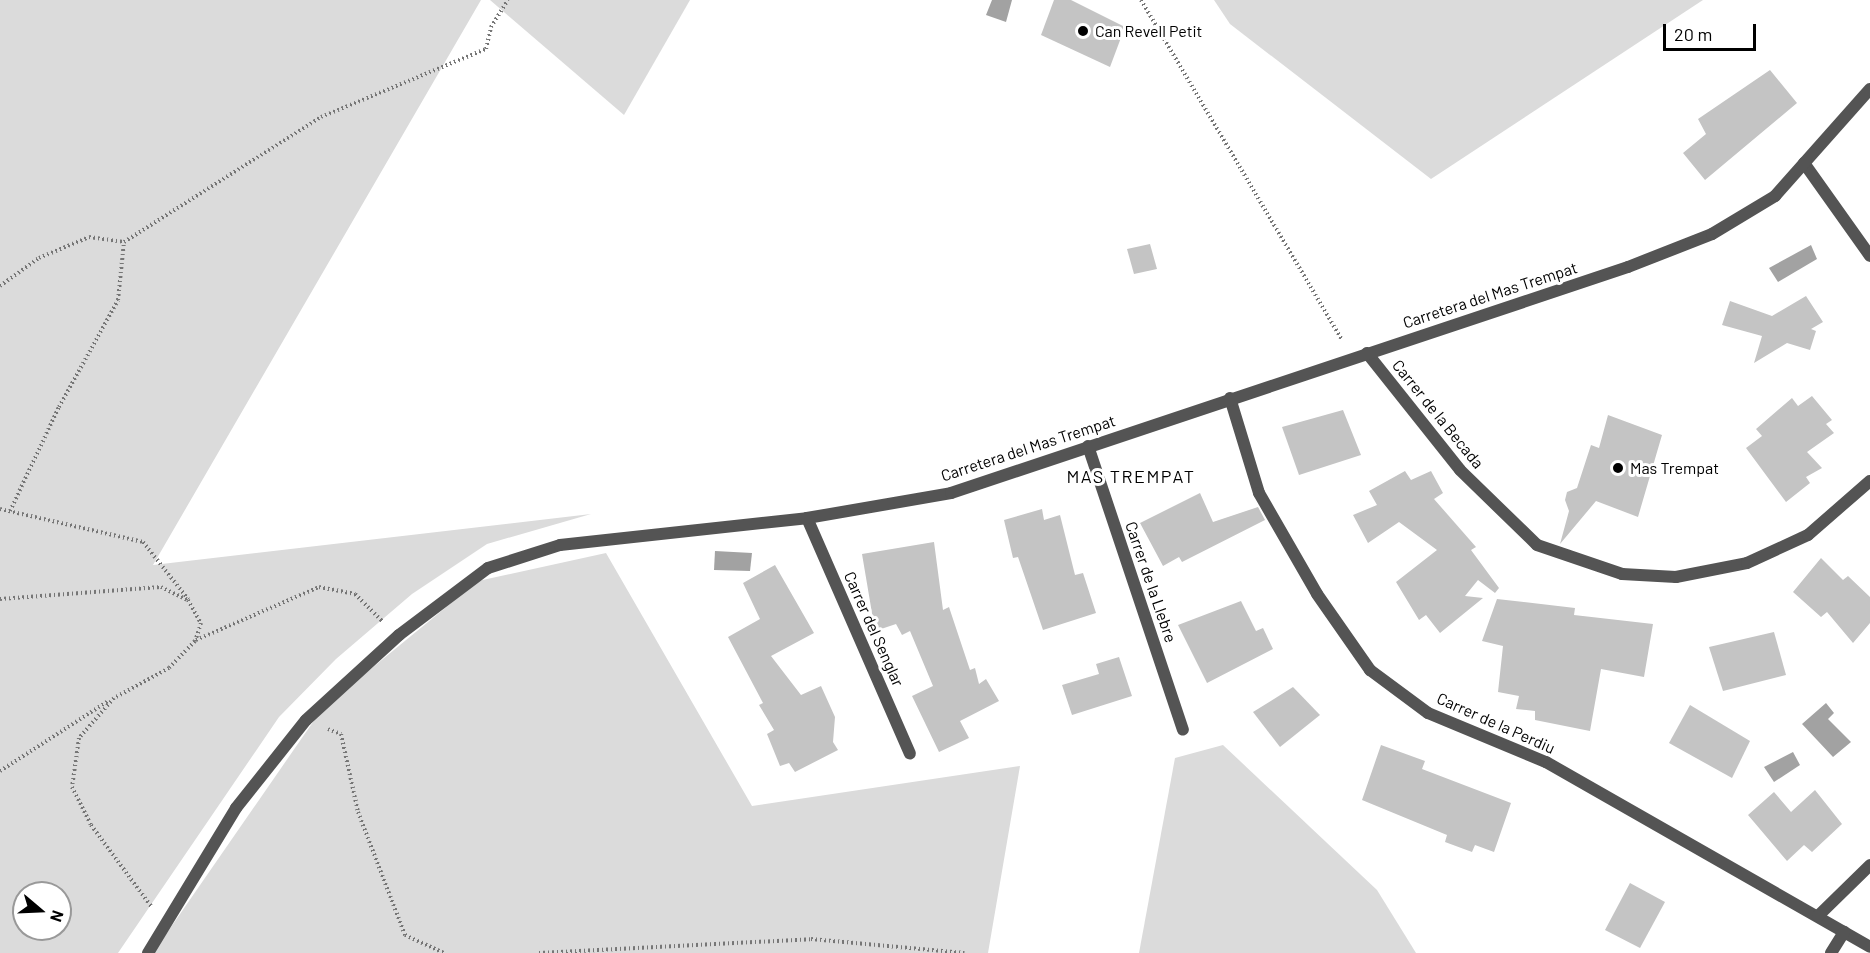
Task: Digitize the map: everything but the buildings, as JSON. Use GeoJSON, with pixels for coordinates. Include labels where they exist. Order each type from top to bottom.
{"type":"FeatureCollection","features":[{"type":"Feature","properties":{"kind":"street","name":"Carretera del Mas Trempat"},"geometry":{"type":"LineString","coordinates":[[148,953],[236,808],[306,720],[399,635],[488,568],[560,545],[807,518],[951,493],[1628,267],[1712,234],[1775,196],[1870,89]]}},
{"type":"Feature","properties":{"kind":"street"},"geometry":{"type":"LineString","coordinates":[[1804,163],[1870,256]]}},
{"type":"Feature","properties":{"kind":"street","name":"Carrer de la Becada"},"geometry":{"type":"LineString","coordinates":[[1367,353],[1460,470],[1537,545],[1622,574],[1676,577],[1747,563],[1808,535],[1870,481]]}},
{"type":"Feature","properties":{"kind":"street","name":"Carrer de la Perdiu"},"geometry":{"type":"LineString","coordinates":[[1230,398],[1259,493],[1317,594],[1370,670],[1428,713],[1546,762],[1870,947]]}},
{"type":"Feature","properties":{"kind":"street","name":"Carrer de la Llebre"},"geometry":{"type":"LineString","coordinates":[[1088,446],[1183,730]]}},
{"type":"Feature","properties":{"kind":"street","name":"Carrer del Senglar"},"geometry":{"type":"LineString","coordinates":[[807,518],[910,754]]}},
{"type":"Feature","properties":{"kind":"street"},"geometry":{"type":"LineString","coordinates":[[1818,916],[1870,865]]}},
{"type":"Feature","properties":{"kind":"street"},"geometry":{"type":"LineString","coordinates":[[1832,953],[1844,932]]}},
{"type":"Feature","properties":{"kind":"path"},"geometry":{"type":"LineString","coordinates":[[0,286],[39,258],[89,237],[124,242],[321,117],[486,49],[491,27],[508,0]]}},
{"type":"Feature","properties":{"kind":"path"},"geometry":{"type":"LineString","coordinates":[[1141,0],[1353,358]]}},
{"type":"Feature","properties":{"kind":"path"},"geometry":{"type":"LineString","coordinates":[[10,511],[59,407],[118,300],[124,242]]}},
{"type":"Feature","properties":{"kind":"path"},"geometry":{"type":"LineString","coordinates":[[0,508],[143,542],[188,600],[201,623],[195,640],[169,668],[114,698],[0,771]]}},
{"type":"Feature","properties":{"kind":"path"},"geometry":{"type":"LineString","coordinates":[[0,599],[161,587],[188,600]]}},
{"type":"Feature","properties":{"kind":"path"},"geometry":{"type":"LineString","coordinates":[[195,640],[319,587],[356,594],[368,609],[399,635]]}},
{"type":"Feature","properties":{"kind":"path"},"geometry":{"type":"LineString","coordinates":[[114,698],[79,738],[72,787],[92,825],[139,893],[166,923]]}},
{"type":"Feature","properties":{"kind":"path"},"geometry":{"type":"LineString","coordinates":[[306,720],[341,734],[358,812],[405,935],[444,953]]}},
{"type":"Feature","properties":{"kind":"path"},"geometry":{"type":"LineString","coordinates":[[539,953],[811,939],[964,953]]}},
{"type":"Feature","properties":{"kind":"shaded area"},"geometry":{"type":"Polygon","coordinates":[[[0,0],[481,0],[153,565],[591,514],[487,544],[412,594],[336,659],[279,717],[118,953],[0,953],[0,0]]]}},
{"type":"Feature","properties":{"kind":"shaded area"},"geometry":{"type":"Polygon","coordinates":[[[490,0],[690,0],[624,115],[490,0]]]}},
{"type":"Feature","properties":{"kind":"shaded area"},"geometry":{"type":"Polygon","coordinates":[[[992,0],[1012,0],[1006,22],[986,15],[992,0]]]}},
{"type":"Feature","properties":{"kind":"shaded area"},"geometry":{"type":"Polygon","coordinates":[[[1214,0],[1703,0],[1431,179],[1230,24],[1214,0]]]}},
{"type":"Feature","properties":{"kind":"shaded area"},"geometry":{"type":"Polygon","coordinates":[[[1811,245],[1817,259],[1778,282],[1769,268],[1811,245]]]}},
{"type":"Feature","properties":{"kind":"shaded area"},"geometry":{"type":"Polygon","coordinates":[[[715,551],[752,553],[750,571],[714,570],[715,551]]]}},
{"type":"Feature","properties":{"kind":"shaded area"},"geometry":{"type":"Polygon","coordinates":[[[606,553],[752,806],[1020,766],[988,953],[153,953],[322,709],[478,581],[606,553]]]}},
{"type":"Feature","properties":{"kind":"shaded area"},"geometry":{"type":"Polygon","coordinates":[[[1826,703],[1834,713],[1828,719],[1851,742],[1833,757],[1802,724],[1826,703]]]}},
{"type":"Feature","properties":{"kind":"shaded area"},"geometry":{"type":"Polygon","coordinates":[[[1223,745],[1377,890],[1416,953],[1139,953],[1175,758],[1223,745]]]}},
{"type":"Feature","properties":{"kind":"shaded area"},"geometry":{"type":"Polygon","coordinates":[[[1793,752],[1800,765],[1774,782],[1764,767],[1793,752]]]}},
{"type":"Feature","properties":{"kind":"place","name":"Can Revell Petit"},"geometry":{"type":"Point","coordinates":[1083,31]}},
{"type":"Feature","properties":{"kind":"place","name":"Mas Trempat"},"geometry":{"type":"Point","coordinates":[1618,468]}},
{"type":"Feature","properties":{"kind":"district","name":"MAS TREMPAT"},"geometry":{"type":"Point","coordinates":[1131,476]}}]}
